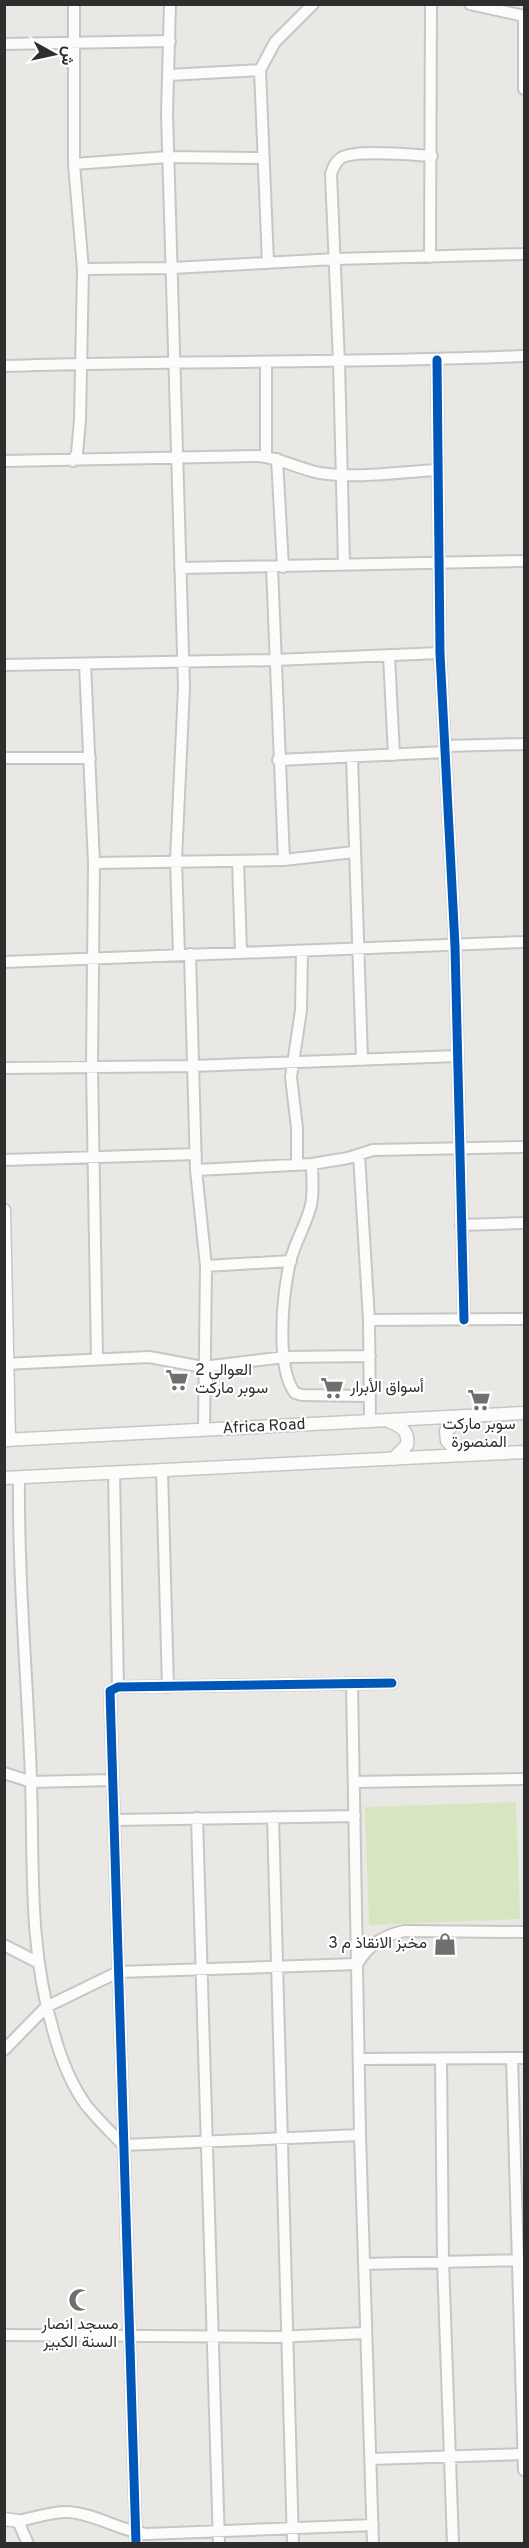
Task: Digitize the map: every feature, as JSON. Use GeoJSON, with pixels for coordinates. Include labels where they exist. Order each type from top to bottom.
{"type":"FeatureCollection","features":[{"type":"Feature","properties":{"kind":"street"},"geometry":{"type":"LineString","coordinates":[[73,461],[78,439],[82,363],[83,269],[74,164],[74,4]]}},
{"type":"Feature","properties":{"kind":"street"},"geometry":{"type":"LineString","coordinates":[[171,4],[167,114],[175,457],[184,687],[176,860],[193,1066],[196,1170],[206,1266],[204,1430]]}},
{"type":"Feature","properties":{"kind":"street"},"geometry":{"type":"LineString","coordinates":[[268,263],[260,70],[275,42],[313,4]]}},
{"type":"Feature","properties":{"kind":"street"},"geometry":{"type":"LineString","coordinates":[[430,257],[431,4]]}},
{"type":"Feature","properties":{"kind":"street"},"geometry":{"type":"LineString","coordinates":[[470,4],[524,16],[525,89]]}},
{"type":"Feature","properties":{"kind":"street"},"geometry":{"type":"LineString","coordinates":[[4,44],[170,41]]}},
{"type":"Feature","properties":{"kind":"street"},"geometry":{"type":"LineString","coordinates":[[169,75],[260,70]]}},
{"type":"Feature","properties":{"kind":"street"},"geometry":{"type":"LineString","coordinates":[[344,564],[336,259],[331,174],[336,162],[341,158],[354,155],[432,156]]}},
{"type":"Feature","properties":{"kind":"street"},"geometry":{"type":"LineString","coordinates":[[74,164],[168,157],[264,158]]}},
{"type":"Feature","properties":{"kind":"street"},"geometry":{"type":"LineString","coordinates":[[83,269],[172,268],[336,259],[525,254]]}},
{"type":"Feature","properties":{"kind":"street"},"geometry":{"type":"LineString","coordinates":[[4,366],[82,363],[339,362],[525,356]]}},
{"type":"Feature","properties":{"kind":"street"},"geometry":{"type":"LineString","coordinates":[[437,360],[441,563],[440,653],[455,946],[464,1320]]}},
{"type":"Feature","properties":{"kind":"street"},"geometry":{"type":"LineString","coordinates":[[266,363],[277,567],[275,660],[284,860]]}},
{"type":"Feature","properties":{"kind":"street"},"geometry":{"type":"LineString","coordinates":[[4,461],[175,457],[271,458],[309,471],[341,475],[438,470]]}},
{"type":"Feature","properties":{"kind":"street"},"geometry":{"type":"LineString","coordinates":[[180,568],[525,561]]}},
{"type":"Feature","properties":{"kind":"street"},"geometry":{"type":"LineString","coordinates":[[4,665],[275,660],[440,653]]}},
{"type":"Feature","properties":{"kind":"street"},"geometry":{"type":"LineString","coordinates":[[389,656],[394,755]]}},
{"type":"Feature","properties":{"kind":"street"},"geometry":{"type":"LineString","coordinates":[[85,664],[94,863],[92,1067],[97,1359]]}},
{"type":"Feature","properties":{"kind":"street"},"geometry":{"type":"LineString","coordinates":[[279,760],[394,755],[525,744]]}},
{"type":"Feature","properties":{"kind":"street"},"geometry":{"type":"LineString","coordinates":[[351,757],[362,1060]]}},
{"type":"Feature","properties":{"kind":"street"},"geometry":{"type":"LineString","coordinates":[[4,758],[90,758]]}},
{"type":"Feature","properties":{"kind":"street"},"geometry":{"type":"LineString","coordinates":[[94,863],[284,860],[354,852]]}},
{"type":"Feature","properties":{"kind":"street"},"geometry":{"type":"LineString","coordinates":[[238,861],[241,952]]}},
{"type":"Feature","properties":{"kind":"street"},"geometry":{"type":"LineString","coordinates":[[4,962],[525,942]]}},
{"type":"Feature","properties":{"kind":"street"},"geometry":{"type":"LineString","coordinates":[[297,1165],[297,1128],[291,1086],[300,1025],[302,951]]}},
{"type":"Feature","properties":{"kind":"street"},"geometry":{"type":"LineString","coordinates":[[4,1068],[193,1066],[457,1056]]}},
{"type":"Feature","properties":{"kind":"street"},"geometry":{"type":"LineString","coordinates":[[196,1170],[312,1164],[373,1150],[525,1147]]}},
{"type":"Feature","properties":{"kind":"street"},"geometry":{"type":"LineString","coordinates":[[4,1160],[196,1154]]}},
{"type":"Feature","properties":{"kind":"street"},"geometry":{"type":"LineString","coordinates":[[359,1155],[369,1320],[370,1421]]}},
{"type":"Feature","properties":{"kind":"street"},"geometry":{"type":"LineString","coordinates":[[312,1164],[312,1203],[291,1261],[282,1319],[290,1387],[295,1393],[370,1396]]}},
{"type":"Feature","properties":{"kind":"street"},"geometry":{"type":"LineString","coordinates":[[4,1210],[7,1440]]}},
{"type":"Feature","properties":{"kind":"street"},"geometry":{"type":"LineString","coordinates":[[461,1225],[525,1223]]}},
{"type":"Feature","properties":{"kind":"street"},"geometry":{"type":"LineString","coordinates":[[206,1266],[291,1261]]}},
{"type":"Feature","properties":{"kind":"street"},"geometry":{"type":"LineString","coordinates":[[369,1320],[525,1319]]}},
{"type":"Feature","properties":{"kind":"street"},"geometry":{"type":"LineString","coordinates":[[6,1364],[149,1357],[203,1367],[285,1357],[370,1356]]}},
{"type":"Feature","properties":{"kind":"street","name":"Africa Road"},"geometry":{"type":"LineString","coordinates":[[7,1440],[525,1413]]}},
{"type":"Feature","properties":{"kind":"street"},"geometry":{"type":"LineString","coordinates":[[459,1455],[447,1441],[446,1431],[464,1417]]}},
{"type":"Feature","properties":{"kind":"street"},"geometry":{"type":"LineString","coordinates":[[387,1421],[401,1427],[408,1437],[407,1445],[393,1459]]}},
{"type":"Feature","properties":{"kind":"street"},"geometry":{"type":"LineString","coordinates":[[4,1478],[525,1452]]}},
{"type":"Feature","properties":{"kind":"street"},"geometry":{"type":"LineString","coordinates":[[162,1470],[168,1687]]}},
{"type":"Feature","properties":{"kind":"street"},"geometry":{"type":"LineString","coordinates":[[114,1473],[118,1687]]}},
{"type":"Feature","properties":{"kind":"street"},"geometry":{"type":"LineString","coordinates":[[19,1478],[19,1526],[32,1782],[33,1920],[37,1962],[46,2007],[58,2048],[76,2088],[93,2114],[123,2145],[360,2135]]}},
{"type":"Feature","properties":{"kind":"street"},"geometry":{"type":"LineString","coordinates":[[135,2538],[110,1691],[118,1687],[392,1683]]}},
{"type":"Feature","properties":{"kind":"street"},"geometry":{"type":"LineString","coordinates":[[352,1684],[360,2135],[373,2544]]}},
{"type":"Feature","properties":{"kind":"street"},"geometry":{"type":"LineString","coordinates":[[4,1773],[32,1782],[112,1780]]}},
{"type":"Feature","properties":{"kind":"street"},"geometry":{"type":"LineString","coordinates":[[354,1782],[525,1779]]}},
{"type":"Feature","properties":{"kind":"street"},"geometry":{"type":"LineString","coordinates":[[273,1816],[293,2544]]}},
{"type":"Feature","properties":{"kind":"street"},"geometry":{"type":"LineString","coordinates":[[114,1820],[355,1816]]}},
{"type":"Feature","properties":{"kind":"street"},"geometry":{"type":"LineString","coordinates":[[197,1818],[219,2544]]}},
{"type":"Feature","properties":{"kind":"street"},"geometry":{"type":"LineString","coordinates":[[4,2049],[46,2007],[118,1972],[357,1964],[374,1942],[404,1931],[525,1932]]}},
{"type":"Feature","properties":{"kind":"street"},"geometry":{"type":"LineString","coordinates":[[4,1946],[37,1962]]}},
{"type":"Feature","properties":{"kind":"street"},"geometry":{"type":"LineString","coordinates":[[512,2058],[522,2260],[525,2470]]}},
{"type":"Feature","properties":{"kind":"street"},"geometry":{"type":"LineString","coordinates":[[359,2060],[525,2058]]}},
{"type":"Feature","properties":{"kind":"street"},"geometry":{"type":"LineString","coordinates":[[441,2059],[443,2261],[453,2544]]}},
{"type":"Feature","properties":{"kind":"street"},"geometry":{"type":"LineString","coordinates":[[364,2264],[522,2260]]}},
{"type":"Feature","properties":{"kind":"street"},"geometry":{"type":"LineString","coordinates":[[4,2335],[288,2336],[365,2333]]}},
{"type":"Feature","properties":{"kind":"street"},"geometry":{"type":"LineString","coordinates":[[371,2459],[524,2454]]}},
{"type":"Feature","properties":{"kind":"street"},"geometry":{"type":"LineString","coordinates":[[4,2509],[5,2519],[18,2522],[58,2512],[71,2512],[135,2538],[219,2530],[373,2525]]}},
{"type":"Feature","properties":{"kind":"street"},"geometry":{"type":"LineString","coordinates":[[18,2522],[28,2544]]}},
{"type":"Feature","properties":{"kind":"green space"},"geometry":{"type":"Polygon","coordinates":[[[516,1802],[520,1919],[369,1925],[365,1807],[516,1802]]]}},
{"type":"Feature","properties":{"kind":"cycle path"},"geometry":{"type":"LineString","coordinates":[[437,360],[440,653],[455,946],[464,1320]]}},
{"type":"Feature","properties":{"kind":"cycle path"},"geometry":{"type":"LineString","coordinates":[[136,2544],[110,1691],[118,1687],[392,1683]]}},
{"type":"Feature","properties":{"kind":"place","name":"العوالي 2 سوبر ماركت"},"geometry":{"type":"Point","coordinates":[177,1380]}},
{"type":"Feature","properties":{"kind":"place","name":"أسواق الأبرار"},"geometry":{"type":"Point","coordinates":[332,1388]}},
{"type":"Feature","properties":{"kind":"place","name":"سوبر ماركت المنصورة"},"geometry":{"type":"Point","coordinates":[479,1400]}},
{"type":"Feature","properties":{"kind":"place","name":"مخبز الانقاذ م 3"},"geometry":{"type":"Point","coordinates":[445,1944]}},
{"type":"Feature","properties":{"kind":"place","name":"مسجد انصار السنة الكبير"},"geometry":{"type":"Point","coordinates":[80,2300]}}]}
